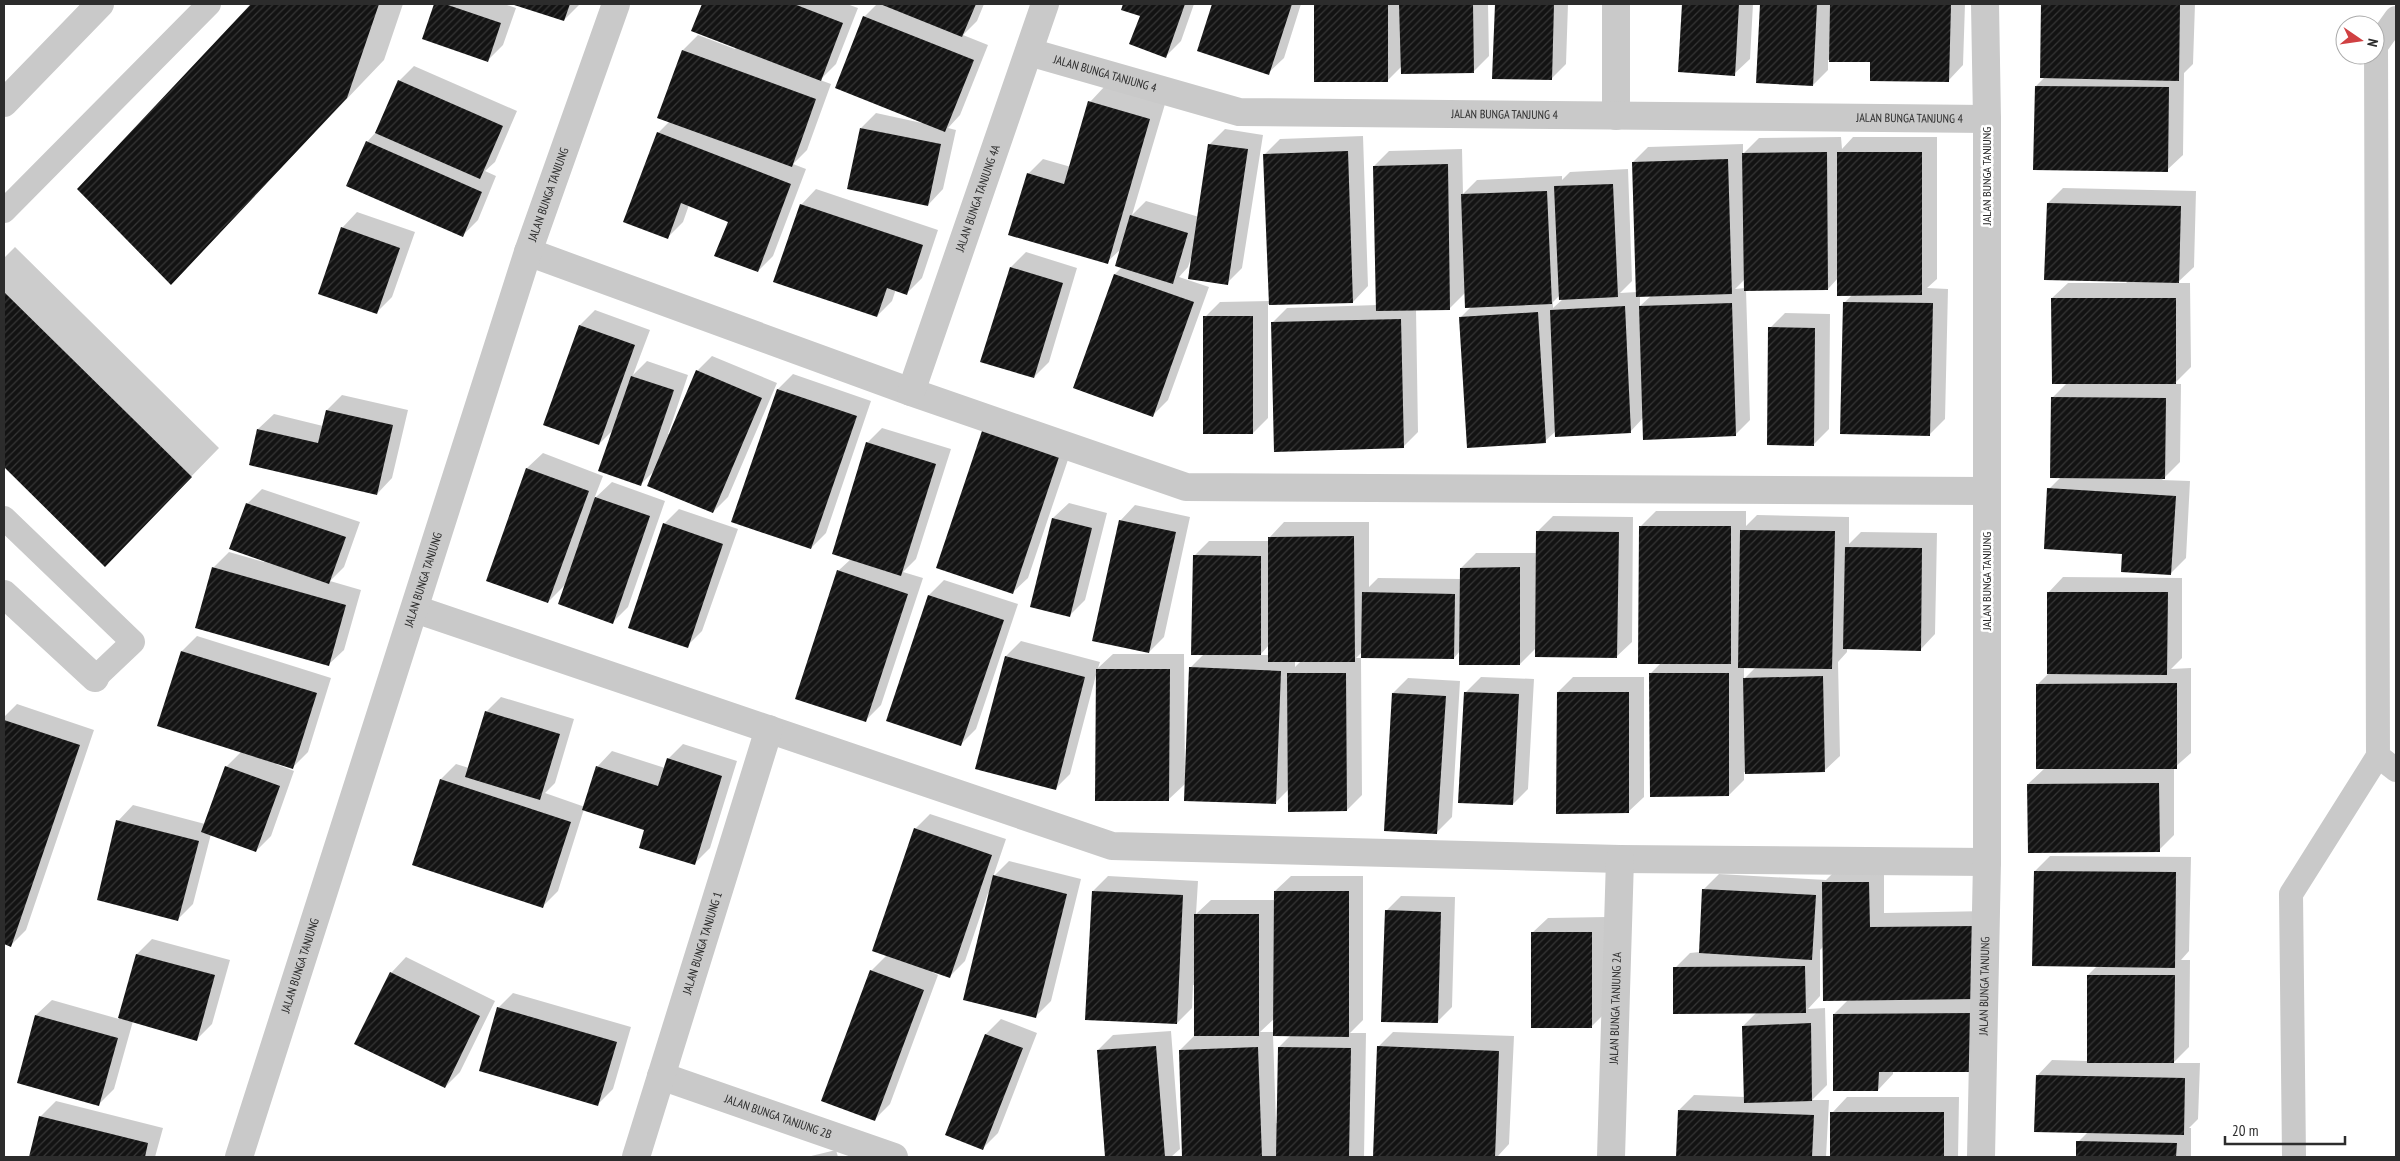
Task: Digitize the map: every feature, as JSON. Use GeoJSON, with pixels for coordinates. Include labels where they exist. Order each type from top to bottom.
{"type":"FeatureCollection","features":[{"type":"Feature","properties":{"kind":"street"},"geometry":{"type":"LineString","coordinates":[[4,103],[100,4]]}},
{"type":"Feature","properties":{"kind":"street","name":"JALAN BUNGA TANJUNG"},"geometry":{"type":"LineString","coordinates":[[239,1157],[528,252],[616,4]]}},
{"type":"Feature","properties":{"kind":"street","name":"JALAN BUNGA TANJUNG 4A"},"geometry":{"type":"LineString","coordinates":[[911,392],[1045,4]]}},
{"type":"Feature","properties":{"kind":"street"},"geometry":{"type":"LineString","coordinates":[[1616,4],[1616,116]]}},
{"type":"Feature","properties":{"kind":"street","name":"JALAN BUNGA TANJUNG"},"geometry":{"type":"LineString","coordinates":[[1982,1157],[1987,862],[1987,119],[1985,4]]}},
{"type":"Feature","properties":{"kind":"street","name":"JALAN BUNGA TANJUNG 4"},"geometry":{"type":"LineString","coordinates":[[1029,52],[1239,112],[1987,119]]}},
{"type":"Feature","properties":{"kind":"street"},"geometry":{"type":"LineString","coordinates":[[528,252],[911,392],[1186,487],[1987,491]]}},
{"type":"Feature","properties":{"kind":"street"},"geometry":{"type":"LineString","coordinates":[[4,594],[95,678]]}},
{"type":"Feature","properties":{"kind":"street"},"geometry":{"type":"LineString","coordinates":[[414,609],[1112,846],[1620,859],[1987,862]]}},
{"type":"Feature","properties":{"kind":"street","name":"JALAN BUNGA TANJUNG 1"},"geometry":{"type":"LineString","coordinates":[[636,1157],[769,729]]}},
{"type":"Feature","properties":{"kind":"street","name":"JALAN BUNGA TANJUNG 2A"},"geometry":{"type":"LineString","coordinates":[[1611,1157],[1620,859]]}},
{"type":"Feature","properties":{"kind":"street","name":"JALAN BUNGA TANJUNG 2B"},"geometry":{"type":"LineString","coordinates":[[661,1076],[894,1157]]}},
{"type":"Feature","properties":{"kind":"lane"},"geometry":{"type":"LineString","coordinates":[[4,211],[209,4]]}},
{"type":"Feature","properties":{"kind":"lane"},"geometry":{"type":"LineString","coordinates":[[2294,1157],[2291,894],[2387,763],[2376,46],[2396,18]]}},
{"type":"Feature","properties":{"kind":"lane"},"geometry":{"type":"LineString","coordinates":[[4,518],[133,642],[95,678]]}},
{"type":"Feature","properties":{"kind":"building"},"geometry":{"type":"Polygon","coordinates":[[[251,4],[379,4],[347,98],[171,285],[77,189],[251,4]]]}},
{"type":"Feature","properties":{"kind":"building"},"geometry":{"type":"Polygon","coordinates":[[[434,4],[445,4],[501,23],[488,62],[422,39],[434,4]]]}},
{"type":"Feature","properties":{"kind":"building"},"geometry":{"type":"Polygon","coordinates":[[[511,4],[570,4],[564,21],[511,4]]]}},
{"type":"Feature","properties":{"kind":"building"},"geometry":{"type":"Polygon","coordinates":[[[702,4],[794,4],[843,23],[821,81],[691,31],[702,4]]]}},
{"type":"Feature","properties":{"kind":"building"},"geometry":{"type":"Polygon","coordinates":[[[880,4],[976,4],[962,37],[880,4]]]}},
{"type":"Feature","properties":{"kind":"building"},"geometry":{"type":"Polygon","coordinates":[[[1123,4],[1185,4],[1166,58],[1129,44],[1140,16],[1121,10],[1123,4]]]}},
{"type":"Feature","properties":{"kind":"building"},"geometry":{"type":"Polygon","coordinates":[[[1212,4],[1292,4],[1269,75],[1197,51],[1212,4]]]}},
{"type":"Feature","properties":{"kind":"building"},"geometry":{"type":"Polygon","coordinates":[[[1314,4],[1388,4],[1388,82],[1314,82],[1314,4]]]}},
{"type":"Feature","properties":{"kind":"building"},"geometry":{"type":"Polygon","coordinates":[[[1399,4],[1473,4],[1474,73],[1401,74],[1399,4]]]}},
{"type":"Feature","properties":{"kind":"building"},"geometry":{"type":"Polygon","coordinates":[[[1495,4],[1554,4],[1552,80],[1492,79],[1495,4]]]}},
{"type":"Feature","properties":{"kind":"building"},"geometry":{"type":"Polygon","coordinates":[[[1682,4],[1739,4],[1735,76],[1678,72],[1682,4]]]}},
{"type":"Feature","properties":{"kind":"building"},"geometry":{"type":"Polygon","coordinates":[[[1760,4],[1817,4],[1813,86],[1756,83],[1760,4]]]}},
{"type":"Feature","properties":{"kind":"building"},"geometry":{"type":"Polygon","coordinates":[[[1830,4],[1951,5],[1949,82],[1870,81],[1870,62],[1829,62],[1830,4]]]}},
{"type":"Feature","properties":{"kind":"building"},"geometry":{"type":"Polygon","coordinates":[[[2041,4],[2180,4],[2179,81],[2040,78],[2041,4]]]}},
{"type":"Feature","properties":{"kind":"building"},"geometry":{"type":"Polygon","coordinates":[[[863,16],[974,60],[945,132],[835,88],[863,16]]]}},
{"type":"Feature","properties":{"kind":"building"},"geometry":{"type":"Polygon","coordinates":[[[682,50],[816,99],[792,167],[657,118],[682,50]]]}},
{"type":"Feature","properties":{"kind":"building"},"geometry":{"type":"Polygon","coordinates":[[[398,80],[503,126],[480,179],[375,133],[398,80]]]}},
{"type":"Feature","properties":{"kind":"building"},"geometry":{"type":"Polygon","coordinates":[[[2035,86],[2169,87],[2168,172],[2033,170],[2035,86]]]}},
{"type":"Feature","properties":{"kind":"building"},"geometry":{"type":"Polygon","coordinates":[[[1088,101],[1150,119],[1108,264],[1008,235],[1027,173],[1064,184],[1088,101]]]}},
{"type":"Feature","properties":{"kind":"building"},"geometry":{"type":"Polygon","coordinates":[[[860,128],[941,144],[928,206],[847,189],[860,128]]]}},
{"type":"Feature","properties":{"kind":"building"},"geometry":{"type":"Polygon","coordinates":[[[657,132],[791,184],[758,272],[714,256],[728,222],[681,203],[668,239],[623,222],[657,132]]]}},
{"type":"Feature","properties":{"kind":"building"},"geometry":{"type":"Polygon","coordinates":[[[366,141],[482,192],[463,237],[346,186],[366,141]]]}},
{"type":"Feature","properties":{"kind":"building"},"geometry":{"type":"Polygon","coordinates":[[[1208,144],[1248,149],[1228,285],[1188,279],[1208,144]]]}},
{"type":"Feature","properties":{"kind":"building"},"geometry":{"type":"Polygon","coordinates":[[[1348,151],[1353,303],[1269,305],[1263,154],[1348,151]]]}},
{"type":"Feature","properties":{"kind":"building"},"geometry":{"type":"Polygon","coordinates":[[[1827,152],[1828,290],[1744,291],[1742,153],[1827,152]]]}},
{"type":"Feature","properties":{"kind":"building"},"geometry":{"type":"Polygon","coordinates":[[[1837,152],[1922,152],[1922,295],[1837,296],[1837,152]]]}},
{"type":"Feature","properties":{"kind":"building"},"geometry":{"type":"Polygon","coordinates":[[[1728,159],[1732,294],[1636,297],[1632,162],[1728,159]]]}},
{"type":"Feature","properties":{"kind":"building"},"geometry":{"type":"Polygon","coordinates":[[[1448,164],[1450,310],[1376,311],[1373,166],[1448,164]]]}},
{"type":"Feature","properties":{"kind":"building"},"geometry":{"type":"Polygon","coordinates":[[[1613,184],[1618,297],[1559,300],[1554,186],[1613,184]]]}},
{"type":"Feature","properties":{"kind":"building"},"geometry":{"type":"Polygon","coordinates":[[[1547,191],[1552,304],[1465,308],[1461,194],[1547,191]]]}},
{"type":"Feature","properties":{"kind":"building"},"geometry":{"type":"Polygon","coordinates":[[[2047,203],[2181,206],[2179,283],[2044,280],[2047,203]]]}},
{"type":"Feature","properties":{"kind":"building"},"geometry":{"type":"Polygon","coordinates":[[[800,204],[923,245],[907,295],[887,288],[877,317],[773,282],[800,204]]]}},
{"type":"Feature","properties":{"kind":"building"},"geometry":{"type":"Polygon","coordinates":[[[1130,215],[1188,233],[1173,284],[1115,266],[1130,215]]]}},
{"type":"Feature","properties":{"kind":"building"},"geometry":{"type":"Polygon","coordinates":[[[341,227],[400,248],[377,314],[318,294],[341,227]]]}},
{"type":"Feature","properties":{"kind":"building"},"geometry":{"type":"Polygon","coordinates":[[[1010,267],[1063,283],[1034,378],[980,362],[1010,267]]]}},
{"type":"Feature","properties":{"kind":"building"},"geometry":{"type":"Polygon","coordinates":[[[1114,274],[1194,302],[1153,417],[1073,388],[1114,274]]]}},
{"type":"Feature","properties":{"kind":"building"},"geometry":{"type":"Polygon","coordinates":[[[4,292],[192,477],[105,567],[4,467],[4,292]]]}},
{"type":"Feature","properties":{"kind":"building"},"geometry":{"type":"Polygon","coordinates":[[[2051,298],[2176,298],[2176,384],[2052,384],[2051,298]]]}},
{"type":"Feature","properties":{"kind":"building"},"geometry":{"type":"Polygon","coordinates":[[[1843,302],[1933,303],[1930,436],[1840,434],[1843,302]]]}},
{"type":"Feature","properties":{"kind":"building"},"geometry":{"type":"Polygon","coordinates":[[[1732,303],[1736,436],[1643,440],[1639,306],[1732,303]]]}},
{"type":"Feature","properties":{"kind":"building"},"geometry":{"type":"Polygon","coordinates":[[[1625,306],[1631,433],[1555,437],[1550,310],[1625,306]]]}},
{"type":"Feature","properties":{"kind":"building"},"geometry":{"type":"Polygon","coordinates":[[[1538,312],[1546,443],[1467,448],[1459,317],[1538,312]]]}},
{"type":"Feature","properties":{"kind":"building"},"geometry":{"type":"Polygon","coordinates":[[[1203,316],[1253,316],[1253,434],[1203,434],[1203,316]]]}},
{"type":"Feature","properties":{"kind":"building"},"geometry":{"type":"Polygon","coordinates":[[[1401,319],[1404,448],[1274,452],[1271,322],[1401,319]]]}},
{"type":"Feature","properties":{"kind":"building"},"geometry":{"type":"Polygon","coordinates":[[[579,325],[635,345],[599,445],[543,425],[579,325]]]}},
{"type":"Feature","properties":{"kind":"building"},"geometry":{"type":"Polygon","coordinates":[[[1768,327],[1815,328],[1814,446],[1767,445],[1768,327]]]}},
{"type":"Feature","properties":{"kind":"building"},"geometry":{"type":"Polygon","coordinates":[[[696,370],[762,398],[713,513],[647,486],[696,370]]]}},
{"type":"Feature","properties":{"kind":"building"},"geometry":{"type":"Polygon","coordinates":[[[631,376],[674,390],[641,486],[598,471],[631,376]]]}},
{"type":"Feature","properties":{"kind":"building"},"geometry":{"type":"Polygon","coordinates":[[[777,389],[857,416],[811,549],[731,522],[777,389]]]}},
{"type":"Feature","properties":{"kind":"building"},"geometry":{"type":"Polygon","coordinates":[[[2051,397],[2166,398],[2165,479],[2050,478],[2051,397]]]}},
{"type":"Feature","properties":{"kind":"building"},"geometry":{"type":"Polygon","coordinates":[[[326,410],[393,425],[377,495],[249,465],[257,429],[318,443],[326,410]]]}},
{"type":"Feature","properties":{"kind":"building"},"geometry":{"type":"Polygon","coordinates":[[[983,428],[1060,454],[1013,594],[936,568],[983,428]]]}},
{"type":"Feature","properties":{"kind":"building"},"geometry":{"type":"Polygon","coordinates":[[[866,442],[936,464],[901,576],[832,554],[866,442]]]}},
{"type":"Feature","properties":{"kind":"building"},"geometry":{"type":"Polygon","coordinates":[[[526,468],[589,491],[548,603],[486,581],[526,468]]]}},
{"type":"Feature","properties":{"kind":"building"},"geometry":{"type":"Polygon","coordinates":[[[2047,488],[2176,496],[2171,575],[2121,572],[2122,554],[2044,549],[2047,488]]]}},
{"type":"Feature","properties":{"kind":"building"},"geometry":{"type":"Polygon","coordinates":[[[595,497],[650,516],[613,624],[558,604],[595,497]]]}},
{"type":"Feature","properties":{"kind":"building"},"geometry":{"type":"Polygon","coordinates":[[[246,503],[346,537],[329,584],[229,549],[246,503]]]}},
{"type":"Feature","properties":{"kind":"building"},"geometry":{"type":"Polygon","coordinates":[[[1052,518],[1092,528],[1070,617],[1030,607],[1052,518]]]}},
{"type":"Feature","properties":{"kind":"building"},"geometry":{"type":"Polygon","coordinates":[[[1119,520],[1176,532],[1149,653],[1092,641],[1119,520]]]}},
{"type":"Feature","properties":{"kind":"building"},"geometry":{"type":"Polygon","coordinates":[[[663,523],[723,544],[688,648],[628,628],[663,523]]]}},
{"type":"Feature","properties":{"kind":"building"},"geometry":{"type":"Polygon","coordinates":[[[1639,526],[1731,526],[1731,664],[1638,664],[1639,526]]]}},
{"type":"Feature","properties":{"kind":"building"},"geometry":{"type":"Polygon","coordinates":[[[1740,530],[1835,531],[1832,669],[1738,668],[1740,530]]]}},
{"type":"Feature","properties":{"kind":"building"},"geometry":{"type":"Polygon","coordinates":[[[1536,531],[1619,532],[1617,658],[1535,657],[1536,531]]]}},
{"type":"Feature","properties":{"kind":"building"},"geometry":{"type":"Polygon","coordinates":[[[1354,536],[1355,662],[1268,662],[1268,537],[1354,536]]]}},
{"type":"Feature","properties":{"kind":"building"},"geometry":{"type":"Polygon","coordinates":[[[1845,547],[1922,548],[1921,651],[1843,649],[1845,547]]]}},
{"type":"Feature","properties":{"kind":"building"},"geometry":{"type":"Polygon","coordinates":[[[1193,555],[1261,556],[1261,655],[1191,655],[1193,555]]]}},
{"type":"Feature","properties":{"kind":"building"},"geometry":{"type":"Polygon","coordinates":[[[212,567],[346,605],[329,666],[195,628],[212,567]]]}},
{"type":"Feature","properties":{"kind":"building"},"geometry":{"type":"Polygon","coordinates":[[[1520,567],[1520,665],[1459,665],[1460,568],[1520,567]]]}},
{"type":"Feature","properties":{"kind":"building"},"geometry":{"type":"Polygon","coordinates":[[[837,570],[908,594],[866,722],[795,699],[837,570]]]}},
{"type":"Feature","properties":{"kind":"building"},"geometry":{"type":"Polygon","coordinates":[[[1362,592],[1455,594],[1454,659],[1361,658],[1362,592]]]}},
{"type":"Feature","properties":{"kind":"building"},"geometry":{"type":"Polygon","coordinates":[[[2047,592],[2168,592],[2167,675],[2047,674],[2047,592]]]}},
{"type":"Feature","properties":{"kind":"building"},"geometry":{"type":"Polygon","coordinates":[[[928,595],[1004,620],[961,746],[886,721],[928,595]]]}},
{"type":"Feature","properties":{"kind":"building"},"geometry":{"type":"Polygon","coordinates":[[[181,651],[317,693],[293,769],[157,726],[181,651]]]}},
{"type":"Feature","properties":{"kind":"building"},"geometry":{"type":"Polygon","coordinates":[[[1005,656],[1085,677],[1056,790],[975,769],[1005,656]]]}},
{"type":"Feature","properties":{"kind":"building"},"geometry":{"type":"Polygon","coordinates":[[[1189,667],[1281,671],[1276,804],[1184,801],[1189,667]]]}},
{"type":"Feature","properties":{"kind":"building"},"geometry":{"type":"Polygon","coordinates":[[[1096,669],[1170,669],[1169,801],[1095,801],[1096,669]]]}},
{"type":"Feature","properties":{"kind":"building"},"geometry":{"type":"Polygon","coordinates":[[[1287,673],[1346,673],[1347,811],[1288,812],[1287,673]]]}},
{"type":"Feature","properties":{"kind":"building"},"geometry":{"type":"Polygon","coordinates":[[[1649,673],[1729,673],[1729,796],[1650,797],[1649,673]]]}},
{"type":"Feature","properties":{"kind":"building"},"geometry":{"type":"Polygon","coordinates":[[[1823,676],[1825,772],[1745,774],[1743,678],[1823,676]]]}},
{"type":"Feature","properties":{"kind":"building"},"geometry":{"type":"Polygon","coordinates":[[[2177,683],[2177,769],[2036,769],[2036,684],[2177,683]]]}},
{"type":"Feature","properties":{"kind":"building"},"geometry":{"type":"Polygon","coordinates":[[[1464,692],[1519,694],[1513,805],[1458,803],[1464,692]]]}},
{"type":"Feature","properties":{"kind":"building"},"geometry":{"type":"Polygon","coordinates":[[[1557,692],[1629,692],[1629,813],[1556,814],[1557,692]]]}},
{"type":"Feature","properties":{"kind":"building"},"geometry":{"type":"Polygon","coordinates":[[[1392,693],[1446,696],[1437,834],[1384,831],[1392,693]]]}},
{"type":"Feature","properties":{"kind":"building"},"geometry":{"type":"Polygon","coordinates":[[[485,711],[560,734],[540,800],[465,777],[485,711]]]}},
{"type":"Feature","properties":{"kind":"building"},"geometry":{"type":"Polygon","coordinates":[[[4,720],[80,745],[11,947],[4,944],[4,720]]]}},
{"type":"Feature","properties":{"kind":"building"},"geometry":{"type":"Polygon","coordinates":[[[667,758],[722,776],[695,865],[639,848],[644,830],[582,810],[596,766],[658,786],[667,758]]]}},
{"type":"Feature","properties":{"kind":"building"},"geometry":{"type":"Polygon","coordinates":[[[225,766],[280,786],[256,852],[201,832],[225,766]]]}},
{"type":"Feature","properties":{"kind":"building"},"geometry":{"type":"Polygon","coordinates":[[[440,779],[571,822],[543,908],[412,865],[440,779]]]}},
{"type":"Feature","properties":{"kind":"building"},"geometry":{"type":"Polygon","coordinates":[[[2159,783],[2160,852],[2028,853],[2027,784],[2159,783]]]}},
{"type":"Feature","properties":{"kind":"building"},"geometry":{"type":"Polygon","coordinates":[[[116,820],[199,841],[178,921],[97,900],[116,820]]]}},
{"type":"Feature","properties":{"kind":"building"},"geometry":{"type":"Polygon","coordinates":[[[914,828],[992,855],[950,978],[872,951],[914,828]]]}},
{"type":"Feature","properties":{"kind":"building"},"geometry":{"type":"Polygon","coordinates":[[[2034,871],[2176,872],[2175,968],[2032,966],[2034,871]]]}},
{"type":"Feature","properties":{"kind":"building"},"geometry":{"type":"Polygon","coordinates":[[[993,875],[1067,894],[1036,1018],[963,1000],[993,875]]]}},
{"type":"Feature","properties":{"kind":"building"},"geometry":{"type":"Polygon","coordinates":[[[1822,882],[1869,882],[1870,927],[1975,926],[1976,999],[1823,1001],[1822,882]]]}},
{"type":"Feature","properties":{"kind":"building"},"geometry":{"type":"Polygon","coordinates":[[[1702,889],[1816,895],[1812,960],[1699,953],[1702,889]]]}},
{"type":"Feature","properties":{"kind":"building"},"geometry":{"type":"Polygon","coordinates":[[[1092,891],[1183,895],[1177,1024],[1085,1020],[1092,891]]]}},
{"type":"Feature","properties":{"kind":"building"},"geometry":{"type":"Polygon","coordinates":[[[1274,891],[1349,891],[1349,1037],[1273,1036],[1274,891]]]}},
{"type":"Feature","properties":{"kind":"building"},"geometry":{"type":"Polygon","coordinates":[[[1385,910],[1441,912],[1438,1023],[1381,1022],[1385,910]]]}},
{"type":"Feature","properties":{"kind":"building"},"geometry":{"type":"Polygon","coordinates":[[[1194,914],[1259,914],[1259,1036],[1194,1036],[1194,914]]]}},
{"type":"Feature","properties":{"kind":"building"},"geometry":{"type":"Polygon","coordinates":[[[1531,932],[1592,932],[1592,1028],[1531,1028],[1531,932]]]}},
{"type":"Feature","properties":{"kind":"building"},"geometry":{"type":"Polygon","coordinates":[[[136,954],[215,975],[197,1041],[118,1018],[136,954]]]}},
{"type":"Feature","properties":{"kind":"building"},"geometry":{"type":"Polygon","coordinates":[[[1805,966],[1806,1013],[1673,1014],[1673,967],[1805,966]]]}},
{"type":"Feature","properties":{"kind":"building"},"geometry":{"type":"Polygon","coordinates":[[[870,970],[924,990],[875,1121],[821,1101],[870,970]]]}},
{"type":"Feature","properties":{"kind":"building"},"geometry":{"type":"Polygon","coordinates":[[[390,972],[480,1016],[445,1088],[354,1044],[390,972]]]}},
{"type":"Feature","properties":{"kind":"building"},"geometry":{"type":"Polygon","coordinates":[[[2087,975],[2175,975],[2174,1063],[2087,1063],[2087,975]]]}},
{"type":"Feature","properties":{"kind":"building"},"geometry":{"type":"Polygon","coordinates":[[[497,1007],[617,1042],[598,1106],[479,1071],[497,1007]]]}},
{"type":"Feature","properties":{"kind":"building"},"geometry":{"type":"Polygon","coordinates":[[[1974,1013],[1974,1072],[1879,1072],[1878,1091],[1833,1091],[1833,1014],[1974,1013]]]}},
{"type":"Feature","properties":{"kind":"building"},"geometry":{"type":"Polygon","coordinates":[[[35,1015],[118,1038],[99,1106],[17,1083],[35,1015]]]}},
{"type":"Feature","properties":{"kind":"building"},"geometry":{"type":"Polygon","coordinates":[[[1811,1023],[1812,1101],[1744,1103],[1742,1026],[1811,1023]]]}},
{"type":"Feature","properties":{"kind":"building"},"geometry":{"type":"Polygon","coordinates":[[[985,1034],[1023,1048],[983,1150],[945,1135],[985,1034]]]}},
{"type":"Feature","properties":{"kind":"building"},"geometry":{"type":"Polygon","coordinates":[[[1156,1046],[1165,1157],[1105,1157],[1097,1050],[1156,1046]]]}},
{"type":"Feature","properties":{"kind":"building"},"geometry":{"type":"Polygon","coordinates":[[[1377,1046],[1499,1051],[1495,1157],[1373,1157],[1377,1046]]]}},
{"type":"Feature","properties":{"kind":"building"},"geometry":{"type":"Polygon","coordinates":[[[1258,1047],[1262,1157],[1182,1157],[1179,1050],[1258,1047]]]}},
{"type":"Feature","properties":{"kind":"building"},"geometry":{"type":"Polygon","coordinates":[[[1278,1047],[1351,1048],[1349,1157],[1276,1157],[1278,1047]]]}},
{"type":"Feature","properties":{"kind":"building"},"geometry":{"type":"Polygon","coordinates":[[[2036,1075],[2185,1078],[2184,1135],[2034,1132],[2036,1075]]]}},
{"type":"Feature","properties":{"kind":"building"},"geometry":{"type":"Polygon","coordinates":[[[1678,1110],[1814,1115],[1812,1157],[1676,1157],[1678,1110]]]}},
{"type":"Feature","properties":{"kind":"building"},"geometry":{"type":"Polygon","coordinates":[[[1830,1112],[1944,1112],[1944,1157],[1830,1157],[1830,1112]]]}},
{"type":"Feature","properties":{"kind":"building"},"geometry":{"type":"Polygon","coordinates":[[[39,1116],[148,1143],[145,1157],[29,1157],[39,1116]]]}},
{"type":"Feature","properties":{"kind":"building"},"geometry":{"type":"Polygon","coordinates":[[[2076,1141],[2177,1143],[2176,1157],[2076,1157],[2076,1141]]]}}]}
